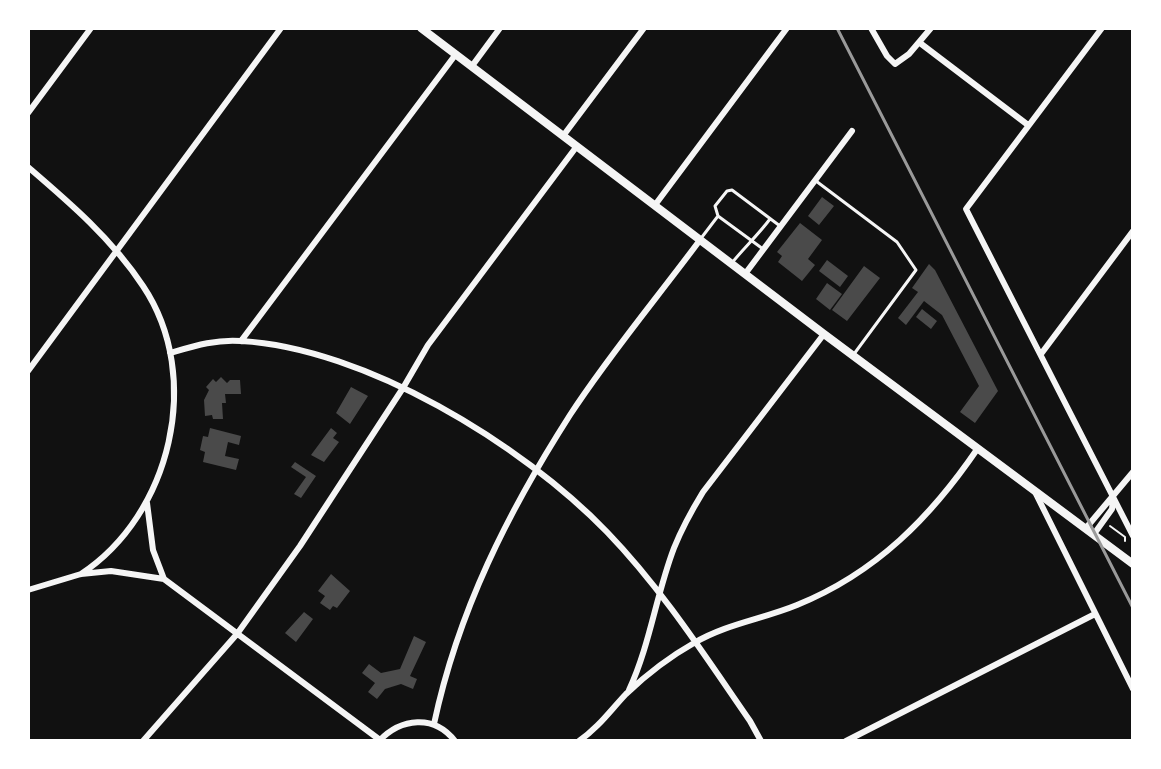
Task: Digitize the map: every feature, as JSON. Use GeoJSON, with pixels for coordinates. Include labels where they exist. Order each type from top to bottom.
{"type":"FeatureCollection","features":[{"type":"Feature","properties":{"kind":"main road"},"geometry":{"type":"LineString","coordinates":[[421,28],[1133,564]]}},
{"type":"Feature","properties":{"kind":"street"},"geometry":{"type":"LineString","coordinates":[[28,113],[91,28]]}},
{"type":"Feature","properties":{"kind":"street"},"geometry":{"type":"LineString","coordinates":[[28,371],[281,28]]}},
{"type":"Feature","properties":{"kind":"street"},"geometry":{"type":"LineString","coordinates":[[472,66],[500,28]]}},
{"type":"Feature","properties":{"kind":"street"},"geometry":{"type":"LineString","coordinates":[[563,136],[644,28]]}},
{"type":"Feature","properties":{"kind":"street"},"geometry":{"type":"LineString","coordinates":[[655,205],[787,28]]}},
{"type":"Feature","properties":{"kind":"street"},"geometry":{"type":"LineString","coordinates":[[871,28],[895,64],[920,43],[931,28]]}},
{"type":"Feature","properties":{"kind":"street"},"geometry":{"type":"LineString","coordinates":[[1102,28],[966,209],[1133,536]]}},
{"type":"Feature","properties":{"kind":"street"},"geometry":{"type":"LineString","coordinates":[[920,43],[1028,125]]}},
{"type":"Feature","properties":{"kind":"street"},"geometry":{"type":"LineString","coordinates":[[241,341],[456,54]]}},
{"type":"Feature","properties":{"kind":"street"},"geometry":{"type":"LineString","coordinates":[[745,274],[852,131]]}},
{"type":"Feature","properties":{"kind":"street"},"geometry":{"type":"LineString","coordinates":[[143,741],[237,634],[300,546],[428,345],[577,146]]}},
{"type":"Feature","properties":{"kind":"street"},"geometry":{"type":"LineString","coordinates":[[28,167],[85,216],[144,287],[170,353],[175,404],[167,449],[147,503],[113,547],[81,574]]}},
{"type":"Feature","properties":{"kind":"street"},"geometry":{"type":"LineString","coordinates":[[1041,354],[1133,231]]}},
{"type":"Feature","properties":{"kind":"street"},"geometry":{"type":"LineString","coordinates":[[434,724],[445,671],[466,611],[495,545],[571,415],[700,240]]}},
{"type":"Feature","properties":{"kind":"street"},"geometry":{"type":"LineString","coordinates":[[627,694],[641,663],[674,547],[703,492],[824,334]]}},
{"type":"Feature","properties":{"kind":"street"},"geometry":{"type":"LineString","coordinates":[[170,353],[202,343],[241,341],[308,351],[351,365],[455,416],[537,471],[606,530],[660,593],[761,741]]}},
{"type":"Feature","properties":{"kind":"street"},"geometry":{"type":"LineString","coordinates":[[579,741],[596,729],[627,694],[695,642],[732,626],[799,605],[876,563],[926,517],[978,448]]}},
{"type":"Feature","properties":{"kind":"street"},"geometry":{"type":"LineString","coordinates":[[1090,531],[1106,502],[1113,499],[1133,472]]}},
{"type":"Feature","properties":{"kind":"street"},"geometry":{"type":"LineString","coordinates":[[1033,489],[1133,689]]}},
{"type":"Feature","properties":{"kind":"street"},"geometry":{"type":"LineString","coordinates":[[147,503],[153,550],[164,579]]}},
{"type":"Feature","properties":{"kind":"street"},"geometry":{"type":"LineString","coordinates":[[28,590],[81,574],[126,571],[164,579],[379,740],[391,729],[419,721],[434,724],[455,741]]}},
{"type":"Feature","properties":{"kind":"street"},"geometry":{"type":"LineString","coordinates":[[846,741],[1095,614]]}},
{"type":"Feature","properties":{"kind":"lane"},"geometry":{"type":"LineString","coordinates":[[816,181],[897,242],[916,270],[853,355]]}},
{"type":"Feature","properties":{"kind":"lane"},"geometry":{"type":"LineString","coordinates":[[764,250],[718,216],[715,206],[727,191],[732,190],[781,227]]}},
{"type":"Feature","properties":{"kind":"lane"},"geometry":{"type":"LineString","coordinates":[[700,240],[718,216]]}},
{"type":"Feature","properties":{"kind":"lane"},"geometry":{"type":"LineString","coordinates":[[731,264],[770,219]]}},
{"type":"Feature","properties":{"kind":"path"},"geometry":{"type":"LineString","coordinates":[[1107,523],[1125,537],[1125,541]]}},
{"type":"Feature","properties":{"kind":"building"},"geometry":{"type":"Polygon","coordinates":[[[822,197],[834,206],[819,225],[808,216],[822,197]]]}},
{"type":"Feature","properties":{"kind":"building"},"geometry":{"type":"Polygon","coordinates":[[[800,223],[822,240],[808,259],[815,265],[802,281],[778,262],[782,256],[777,252],[800,223]]]}},
{"type":"Feature","properties":{"kind":"building"},"geometry":{"type":"Polygon","coordinates":[[[827,260],[848,276],[840,287],[819,271],[827,260]]]}},
{"type":"Feature","properties":{"kind":"building"},"geometry":{"type":"Polygon","coordinates":[[[929,264],[935,270],[998,391],[975,423],[960,412],[979,386],[942,315],[924,301],[906,325],[898,318],[918,292],[912,288],[929,264]]]}},
{"type":"Feature","properties":{"kind":"building"},"geometry":{"type":"Polygon","coordinates":[[[864,266],[880,278],[847,321],[832,310],[864,266]]]}},
{"type":"Feature","properties":{"kind":"building"},"geometry":{"type":"Polygon","coordinates":[[[827,283],[842,294],[830,310],[816,299],[827,283]]]}},
{"type":"Feature","properties":{"kind":"building"},"geometry":{"type":"Polygon","coordinates":[[[922,309],[937,321],[931,329],[916,317],[922,309]]]}},
{"type":"Feature","properties":{"kind":"building"},"geometry":{"type":"Polygon","coordinates":[[[221,377],[227,383],[240,380],[241,394],[225,394],[223,419],[213,419],[212,415],[205,416],[204,400],[209,390],[206,387],[213,379],[216,382],[221,377]]]}},
{"type":"Feature","properties":{"kind":"building"},"geometry":{"type":"Polygon","coordinates":[[[351,387],[368,396],[350,424],[336,413],[351,387]]]}},
{"type":"Feature","properties":{"kind":"building"},"geometry":{"type":"Polygon","coordinates":[[[210,428],[241,436],[239,445],[228,442],[225,456],[239,459],[236,470],[203,462],[205,452],[200,450],[203,436],[208,437],[210,428]]]}},
{"type":"Feature","properties":{"kind":"building"},"geometry":{"type":"Polygon","coordinates":[[[331,428],[337,433],[333,438],[339,442],[324,462],[311,455],[331,428]]]}},
{"type":"Feature","properties":{"kind":"building"},"geometry":{"type":"Polygon","coordinates":[[[295,462],[316,476],[301,498],[294,494],[306,477],[291,467],[295,462]]]}},
{"type":"Feature","properties":{"kind":"building"},"geometry":{"type":"Polygon","coordinates":[[[331,574],[350,591],[337,608],[333,606],[330,610],[320,603],[325,596],[318,591],[331,574]]]}},
{"type":"Feature","properties":{"kind":"building"},"geometry":{"type":"Polygon","coordinates":[[[304,612],[313,619],[296,642],[285,633],[304,612]]]}},
{"type":"Feature","properties":{"kind":"building"},"geometry":{"type":"Polygon","coordinates":[[[414,636],[426,642],[410,676],[417,679],[413,689],[401,684],[385,689],[377,699],[368,692],[375,683],[362,673],[369,664],[381,673],[400,669],[414,636]]]}},
{"type":"Feature","properties":{"kind":"railway"},"geometry":{"type":"LineString","coordinates":[[837,28],[1133,608]]}}]}
